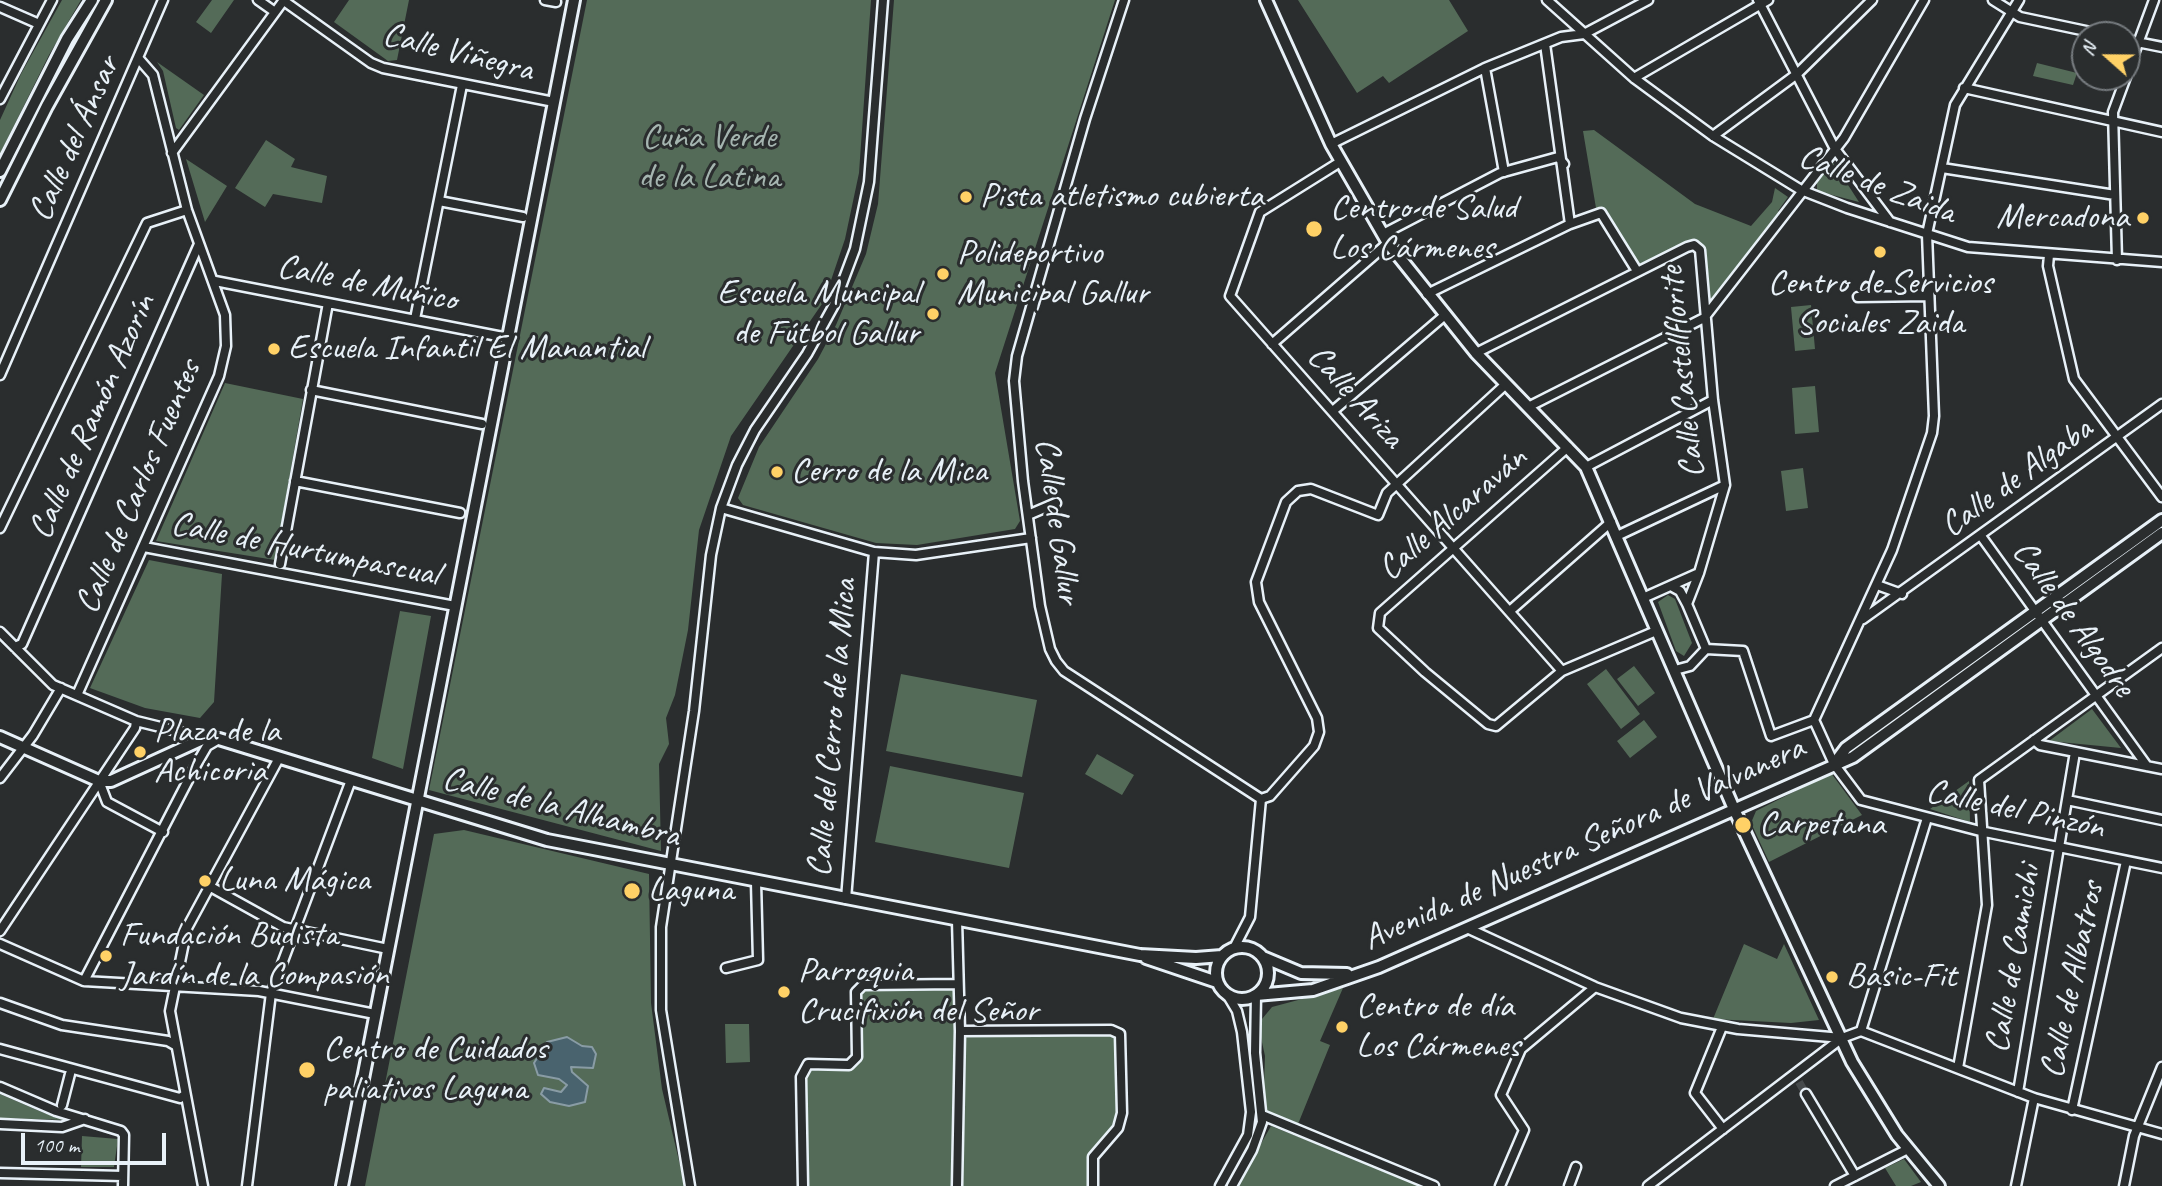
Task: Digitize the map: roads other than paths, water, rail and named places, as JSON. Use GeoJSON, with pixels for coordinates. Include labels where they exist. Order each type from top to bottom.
{"type":"FeatureCollection","features":[{"type":"Feature","properties":{"kind":"street"},"geometry":{"type":"LineString","coordinates":[[0,99],[52,0]]}},
{"type":"Feature","properties":{"kind":"street"},"geometry":{"type":"LineString","coordinates":[[0,171],[67,40],[92,0]]}},
{"type":"Feature","properties":{"kind":"street"},"geometry":{"type":"LineString","coordinates":[[0,200],[47,106],[106,0]]}},
{"type":"Feature","properties":{"kind":"street","name":"Calle del Ánsar"},"geometry":{"type":"LineString","coordinates":[[0,375],[163,0]]}},
{"type":"Feature","properties":{"kind":"street"},"geometry":{"type":"LineString","coordinates":[[258,0],[275,12]]}},
{"type":"Feature","properties":{"kind":"street"},"geometry":{"type":"LineString","coordinates":[[172,153],[284,0]]}},
{"type":"Feature","properties":{"kind":"street","name":"Calle Viñegra"},"geometry":{"type":"LineString","coordinates":[[284,0],[371,63],[462,85],[554,102]]}},
{"type":"Feature","properties":{"kind":"street"},"geometry":{"type":"LineString","coordinates":[[545,0],[556,2]]}},
{"type":"Feature","properties":{"kind":"street"},"geometry":{"type":"LineString","coordinates":[[342,1186],[574,0]]}},
{"type":"Feature","properties":{"kind":"street"},"geometry":{"type":"LineString","coordinates":[[690,1186],[662,1010],[661,927],[694,710],[711,555],[721,508],[737,465],[755,430],[807,354],[834,305],[855,249],[869,182],[883,0]]}},
{"type":"Feature","properties":{"kind":"street","name":"Calle de Gallur"},"geometry":{"type":"LineString","coordinates":[[1124,0],[1082,132],[1017,356],[1014,380],[1031,538],[1050,649],[1064,671],[1261,799]]}},
{"type":"Feature","properties":{"kind":"street"},"geometry":{"type":"LineString","coordinates":[[1266,0],[1331,144],[1385,238],[1476,353],[1586,467],[1734,810],[1852,1062],[1908,1149],[1939,1186]]}},
{"type":"Feature","properties":{"kind":"street","name":"Calle de Zaida"},"geometry":{"type":"LineString","coordinates":[[1547,0],[1634,78],[1713,136],[1801,190],[1968,247],[2049,256],[2162,262]]}},
{"type":"Feature","properties":{"kind":"street"},"geometry":{"type":"LineString","coordinates":[[1331,144],[1485,68],[1561,37],[1584,34],[1648,0]]}},
{"type":"Feature","properties":{"kind":"street"},"geometry":{"type":"LineString","coordinates":[[1713,136],[1797,74],[1872,0]]}},
{"type":"Feature","properties":{"kind":"street"},"geometry":{"type":"LineString","coordinates":[[1528,407],[1704,318],[1835,149],[1924,0]]}},
{"type":"Feature","properties":{"kind":"street"},"geometry":{"type":"LineString","coordinates":[[1993,0],[2020,17],[2071,28]]}},
{"type":"Feature","properties":{"kind":"street"},"geometry":{"type":"LineString","coordinates":[[1675,670],[1690,666],[1706,649],[1743,651],[1771,736],[1814,720],[1877,585],[1932,433],[1934,415],[1927,234],[1955,105],[2019,0]]}},
{"type":"Feature","properties":{"kind":"street"},"geometry":{"type":"LineString","coordinates":[[2141,34],[2154,0]]}},
{"type":"Feature","properties":{"kind":"street"},"geometry":{"type":"LineString","coordinates":[[1634,78],[1762,2],[1835,149],[1890,222]]}},
{"type":"Feature","properties":{"kind":"street"},"geometry":{"type":"LineString","coordinates":[[0,6],[40,24]]}},
{"type":"Feature","properties":{"kind":"street"},"geometry":{"type":"LineString","coordinates":[[2141,43],[2162,47]]}},
{"type":"Feature","properties":{"kind":"street"},"geometry":{"type":"LineString","coordinates":[[1545,44],[1564,164],[1570,225]]}},
{"type":"Feature","properties":{"kind":"street","name":"Calle de Carlos Fuentes"},"geometry":{"type":"LineString","coordinates":[[77,695],[145,547],[224,362],[227,330],[215,281],[187,210],[153,75],[139,59]]}},
{"type":"Feature","properties":{"kind":"street"},"geometry":{"type":"LineString","coordinates":[[1485,68],[1504,172]]}},
{"type":"Feature","properties":{"kind":"street"},"geometry":{"type":"LineString","coordinates":[[415,319],[462,85]]}},
{"type":"Feature","properties":{"kind":"street"},"geometry":{"type":"LineString","coordinates":[[1964,88],[2162,132]]}},
{"type":"Feature","properties":{"kind":"street"},"geometry":{"type":"LineString","coordinates":[[2118,260],[2113,113],[2121,91]]}},
{"type":"Feature","properties":{"kind":"street"},"geometry":{"type":"LineString","coordinates":[[1272,344],[1385,238],[1504,172],[1558,157],[1564,164]]}},
{"type":"Feature","properties":{"kind":"street","name":"Calle Ariza"},"geometry":{"type":"LineString","coordinates":[[1340,162],[1260,212],[1230,296],[1511,610],[1562,671]]}},
{"type":"Feature","properties":{"kind":"street"},"geometry":{"type":"LineString","coordinates":[[1942,167],[2115,195]]}},
{"type":"Feature","properties":{"kind":"street"},"geometry":{"type":"LineString","coordinates":[[439,201],[523,217]]}},
{"type":"Feature","properties":{"kind":"street"},"geometry":{"type":"LineString","coordinates":[[0,528],[147,223],[187,210]]}},
{"type":"Feature","properties":{"kind":"street"},"geometry":{"type":"LineString","coordinates":[[1427,294],[1570,225],[1601,213],[1637,271],[1476,353]]}},
{"type":"Feature","properties":{"kind":"street","name":"Calle de Ramón Azorín"},"geometry":{"type":"LineString","coordinates":[[15,647],[22,644],[199,244]]}},
{"type":"Feature","properties":{"kind":"street","name":"Calle Castellflorite"},"geometry":{"type":"LineString","coordinates":[[1637,271],[1694,245],[1700,250],[1704,318],[1725,485],[1687,604]]}},
{"type":"Feature","properties":{"kind":"street"},"geometry":{"type":"LineString","coordinates":[[2049,256],[2048,266],[2074,379],[2162,497]]}},
{"type":"Feature","properties":{"kind":"street","name":"Calle de Muñico"},"geometry":{"type":"LineString","coordinates":[[215,281],[508,338]]}},
{"type":"Feature","properties":{"kind":"street"},"geometry":{"type":"LineString","coordinates":[[1858,297],[1928,296]]}},
{"type":"Feature","properties":{"kind":"street"},"geometry":{"type":"LineString","coordinates":[[279,564],[328,303]]}},
{"type":"Feature","properties":{"kind":"street"},"geometry":{"type":"LineString","coordinates":[[1334,411],[1444,315]]}},
{"type":"Feature","properties":{"kind":"street"},"geometry":{"type":"LineString","coordinates":[[1220,1186],[1248,1135],[1251,1112],[1237,1011],[1217,982],[1216,968],[1222,956],[1234,948],[1250,917],[1261,799],[1270,796],[1314,746],[1319,732],[1317,718],[1259,602],[1256,582],[1286,502],[1298,491],[1311,489],[1378,515],[1387,493],[1506,384]]}},
{"type":"Feature","properties":{"kind":"street"},"geometry":{"type":"LineString","coordinates":[[312,390],[482,424]]}},
{"type":"Feature","properties":{"kind":"street"},"geometry":{"type":"LineString","coordinates":[[1586,467],[1713,400]]}},
{"type":"Feature","properties":{"kind":"street","name":"Calle de Algaba"},"geometry":{"type":"LineString","coordinates":[[1862,620],[1902,594],[2162,404]]}},
{"type":"Feature","properties":{"kind":"street","name":"Calle Alcaraván"},"geometry":{"type":"LineString","coordinates":[[1562,671],[1496,726],[1488,724],[1382,634],[1377,622],[1380,613],[1568,447]]}},
{"type":"Feature","properties":{"kind":"street"},"geometry":{"type":"LineString","coordinates":[[295,481],[460,513]]}},
{"type":"Feature","properties":{"kind":"street"},"geometry":{"type":"LineString","coordinates":[[1617,536],[1725,485]]}},
{"type":"Feature","properties":{"kind":"street"},"geometry":{"type":"LineString","coordinates":[[1028,515],[1056,503]]}},
{"type":"Feature","properties":{"kind":"street"},"geometry":{"type":"LineString","coordinates":[[721,508],[874,552]]}},
{"type":"Feature","properties":{"kind":"street","name":"Avenida de Nuestra Señora de Valvanera"},"geometry":{"type":"LineString","coordinates":[[2038,617],[2162,520]]}},
{"type":"Feature","properties":{"kind":"street"},"geometry":{"type":"LineString","coordinates":[[1511,610],[1611,522]]}},
{"type":"Feature","properties":{"kind":"street","name":"Avenida de Nuestra Señora de Valvanera"},"geometry":{"type":"LineString","coordinates":[[1256,995],[1313,990],[1357,975],[1834,764],[1846,748],[2162,533]]}},
{"type":"Feature","properties":{"kind":"street","name":"Calle de Algodre"},"geometry":{"type":"LineString","coordinates":[[1981,536],[2147,766]]}},
{"type":"Feature","properties":{"kind":"street","name":"Calle del Cerro de la Mica"},"geometry":{"type":"LineString","coordinates":[[846,899],[874,552],[915,555],[1031,538]]}},
{"type":"Feature","properties":{"kind":"street","name":"Calle de Hurtumpascual"},"geometry":{"type":"LineString","coordinates":[[145,547],[456,606]]}},
{"type":"Feature","properties":{"kind":"street"},"geometry":{"type":"LineString","coordinates":[[1643,597],[1699,573]]}},
{"type":"Feature","properties":{"kind":"street"},"geometry":{"type":"LineString","coordinates":[[1877,585],[1902,594]]}},
{"type":"Feature","properties":{"kind":"street"},"geometry":{"type":"LineString","coordinates":[[1671,586],[1680,591],[1706,649]]}},
{"type":"Feature","properties":{"kind":"street"},"geometry":{"type":"LineString","coordinates":[[1562,671],[1656,631]]}},
{"type":"Feature","properties":{"kind":"street","name":"Calle de la Alhambra"},"geometry":{"type":"LineString","coordinates":[[0,632],[53,685],[136,721],[219,739],[547,840],[1140,955],[1196,958],[1222,956]]}},
{"type":"Feature","properties":{"kind":"street"},"geometry":{"type":"LineString","coordinates":[[1958,1068],[1987,905],[1980,831],[1979,780],[2162,648]]}},
{"type":"Feature","properties":{"kind":"street"},"geometry":{"type":"LineString","coordinates":[[0,778],[33,735],[61,688]]}},
{"type":"Feature","properties":{"kind":"street","name":"Calle del Pinzón"},"geometry":{"type":"LineString","coordinates":[[1814,720],[1834,764],[1861,800],[1980,831],[2061,845],[2162,868]]}},
{"type":"Feature","properties":{"kind":"street"},"geometry":{"type":"LineString","coordinates":[[0,931],[136,721]]}},
{"type":"Feature","properties":{"kind":"street"},"geometry":{"type":"LineString","coordinates":[[0,737],[99,781],[111,781],[205,738]]}},
{"type":"Feature","properties":{"kind":"street"},"geometry":{"type":"LineString","coordinates":[[84,981],[207,746],[219,739]]}},
{"type":"Feature","properties":{"kind":"street"},"geometry":{"type":"LineString","coordinates":[[2034,740],[2040,746],[2162,769]]}},
{"type":"Feature","properties":{"kind":"street","name":"Calle de Camichi"},"geometry":{"type":"LineString","coordinates":[[2018,1092],[2061,845],[2074,752]]}},
{"type":"Feature","properties":{"kind":"street"},"geometry":{"type":"LineString","coordinates":[[203,1186],[169,1017],[187,928],[279,758]]}},
{"type":"Feature","properties":{"kind":"street"},"geometry":{"type":"LineString","coordinates":[[247,1186],[271,993],[351,780]]}},
{"type":"Feature","properties":{"kind":"street"},"geometry":{"type":"LineString","coordinates":[[99,781],[107,802],[163,832]]}},
{"type":"Feature","properties":{"kind":"street"},"geometry":{"type":"LineString","coordinates":[[2067,800],[2162,820]]}},
{"type":"Feature","properties":{"kind":"street"},"geometry":{"type":"LineString","coordinates":[[1861,1031],[1927,818]]}},
{"type":"Feature","properties":{"kind":"street","name":"Calle de Albatros"},"geometry":{"type":"LineString","coordinates":[[2072,1110],[2126,861]]}},
{"type":"Feature","properties":{"kind":"street"},"geometry":{"type":"LineString","coordinates":[[726,968],[758,960],[756,882]]}},
{"type":"Feature","properties":{"kind":"street"},"geometry":{"type":"LineString","coordinates":[[209,886],[293,931],[388,950]]}},
{"type":"Feature","properties":{"kind":"street"},"geometry":{"type":"LineString","coordinates":[[957,920],[960,1031],[957,1186]]}},
{"type":"Feature","properties":{"kind":"street"},"geometry":{"type":"LineString","coordinates":[[1467,928],[1595,987],[1681,1018],[1722,1027],[1842,1038]]}},
{"type":"Feature","properties":{"kind":"street"},"geometry":{"type":"LineString","coordinates":[[0,944],[84,981],[271,993],[375,1014]]}},
{"type":"Feature","properties":{"kind":"street"},"geometry":{"type":"LineString","coordinates":[[1228,996],[1247,999],[1256,995],[1268,978],[1262,957],[1252,949],[1234,948]]}},
{"type":"Feature","properties":{"kind":"street","name":"Calle de la Alhambra"},"geometry":{"type":"LineString","coordinates":[[1140,955],[1174,970],[1217,982]]}},
{"type":"Feature","properties":{"kind":"street","name":"Avenida de Nuestra Señora de Valvanera"},"geometry":{"type":"LineString","coordinates":[[1262,957],[1301,973],[1357,975]]}},
{"type":"Feature","properties":{"kind":"street"},"geometry":{"type":"LineString","coordinates":[[803,1186],[801,1077],[807,1064],[849,1065],[857,1057],[856,992],[863,985],[958,984]]}},
{"type":"Feature","properties":{"kind":"street"},"geometry":{"type":"LineString","coordinates":[[1500,1186],[1524,1130],[1500,1095],[1521,1049],[1595,987]]}},
{"type":"Feature","properties":{"kind":"street"},"geometry":{"type":"LineString","coordinates":[[1232,1186],[1259,1137],[1262,1115],[1254,1032],[1256,995]]}},
{"type":"Feature","properties":{"kind":"street"},"geometry":{"type":"LineString","coordinates":[[0,1003],[62,1025],[169,1041],[175,1045]]}},
{"type":"Feature","properties":{"kind":"street"},"geometry":{"type":"LineString","coordinates":[[1722,1027],[1695,1093],[1723,1129]]}},
{"type":"Feature","properties":{"kind":"street"},"geometry":{"type":"LineString","coordinates":[[960,1031],[1111,1030],[1120,1034],[1122,1113],[1118,1128],[1093,1157],[1093,1186]]}},
{"type":"Feature","properties":{"kind":"street"},"geometry":{"type":"LineString","coordinates":[[1648,1186],[1723,1129],[1797,1078],[1842,1038],[1861,1031],[2035,1098],[2162,1134]]}},
{"type":"Feature","properties":{"kind":"street"},"geometry":{"type":"LineString","coordinates":[[0,1049],[180,1098],[185,1095]]}},
{"type":"Feature","properties":{"kind":"street"},"geometry":{"type":"LineString","coordinates":[[2125,1186],[2137,1127],[2162,1067]]}},
{"type":"Feature","properties":{"kind":"street"},"geometry":{"type":"LineString","coordinates":[[62,1105],[69,1074]]}},
{"type":"Feature","properties":{"kind":"street"},"geometry":{"type":"LineString","coordinates":[[0,1087],[124,1135],[123,1186]]}},
{"type":"Feature","properties":{"kind":"street"},"geometry":{"type":"LineString","coordinates":[[1806,1094],[1855,1176]]}},
{"type":"Feature","properties":{"kind":"street","name":"Calle de Camichi"},"geometry":{"type":"LineString","coordinates":[[2016,1186],[2035,1098]]}},
{"type":"Feature","properties":{"kind":"street"},"geometry":{"type":"LineString","coordinates":[[1262,1115],[1434,1186]]}},
{"type":"Feature","properties":{"kind":"street"},"geometry":{"type":"LineString","coordinates":[[0,1124],[62,1127],[85,1119]]}},
{"type":"Feature","properties":{"kind":"street"},"geometry":{"type":"LineString","coordinates":[[1835,1186],[1908,1149]]}},
{"type":"Feature","properties":{"kind":"street"},"geometry":{"type":"LineString","coordinates":[[1569,1186],[1576,1167]]}},
{"type":"Feature","properties":{"kind":"street"},"geometry":{"type":"LineString","coordinates":[[0,1173],[123,1176]]}},
{"type":"Feature","properties":{"kind":"water"},"geometry":{"type":"Polygon","coordinates":[[[567,1037],[582,1046],[592,1047],[596,1054],[593,1068],[571,1067],[572,1072],[588,1086],[585,1102],[569,1106],[550,1102],[541,1094],[544,1088],[561,1092],[567,1085],[559,1079],[538,1075],[534,1063],[547,1042],[567,1037]]]}},
{"type":"Feature","properties":{"kind":"tunnel"},"geometry":{"type":"LineString","coordinates":[[1799,1082],[1806,1094]]}},
{"type":"Feature","properties":{"kind":"place","name":"Pista atletismo cubierta"},"geometry":{"type":"Point","coordinates":[966,197]}},
{"type":"Feature","properties":{"kind":"place","name":"Mercadona"},"geometry":{"type":"Point","coordinates":[2143,218]}},
{"type":"Feature","properties":{"kind":"place","name":"Centro de Salud Los Cármenes"},"geometry":{"type":"Point","coordinates":[1314,229]}},
{"type":"Feature","properties":{"kind":"place","name":"Centro de Servicios Sociales Zaida"},"geometry":{"type":"Point","coordinates":[1880,252]}},
{"type":"Feature","properties":{"kind":"place","name":"Polideportivo Municipal Gallur"},"geometry":{"type":"Point","coordinates":[943,274]}},
{"type":"Feature","properties":{"kind":"place","name":"Escuela Muncipal de Fútbol Gallur"},"geometry":{"type":"Point","coordinates":[933,314]}},
{"type":"Feature","properties":{"kind":"place","name":"Escuela Infantil El Manantial"},"geometry":{"type":"Point","coordinates":[274,349]}},
{"type":"Feature","properties":{"kind":"place","name":"Cerro de la Mica"},"geometry":{"type":"Point","coordinates":[777,472]}},
{"type":"Feature","properties":{"kind":"place","name":"Plaza de la Achicoria"},"geometry":{"type":"Point","coordinates":[140,752]}},
{"type":"Feature","properties":{"kind":"place","name":"Carpetana"},"geometry":{"type":"Point","coordinates":[1743,825]}},
{"type":"Feature","properties":{"kind":"place","name":"Luna Mágica"},"geometry":{"type":"Point","coordinates":[205,881]}},
{"type":"Feature","properties":{"kind":"place","name":"Laguna"},"geometry":{"type":"Point","coordinates":[632,891]}},
{"type":"Feature","properties":{"kind":"place","name":"Fundación Budista Jardín de la Compasión"},"geometry":{"type":"Point","coordinates":[106,956]}},
{"type":"Feature","properties":{"kind":"place","name":"Basic-Fit"},"geometry":{"type":"Point","coordinates":[1832,977]}},
{"type":"Feature","properties":{"kind":"place","name":"Parroquia Crucifixión del Señor"},"geometry":{"type":"Point","coordinates":[784,992]}},
{"type":"Feature","properties":{"kind":"place","name":"Centro de día Los Cármenes"},"geometry":{"type":"Point","coordinates":[1342,1027]}},
{"type":"Feature","properties":{"kind":"place","name":"Centro de Cuidados paliativos Laguna"},"geometry":{"type":"Point","coordinates":[307,1070]}},
{"type":"Feature","properties":{"kind":"park label","name":"Cuña Verde de la Latina"},"geometry":{"type":"Point","coordinates":[709,158]}}]}
